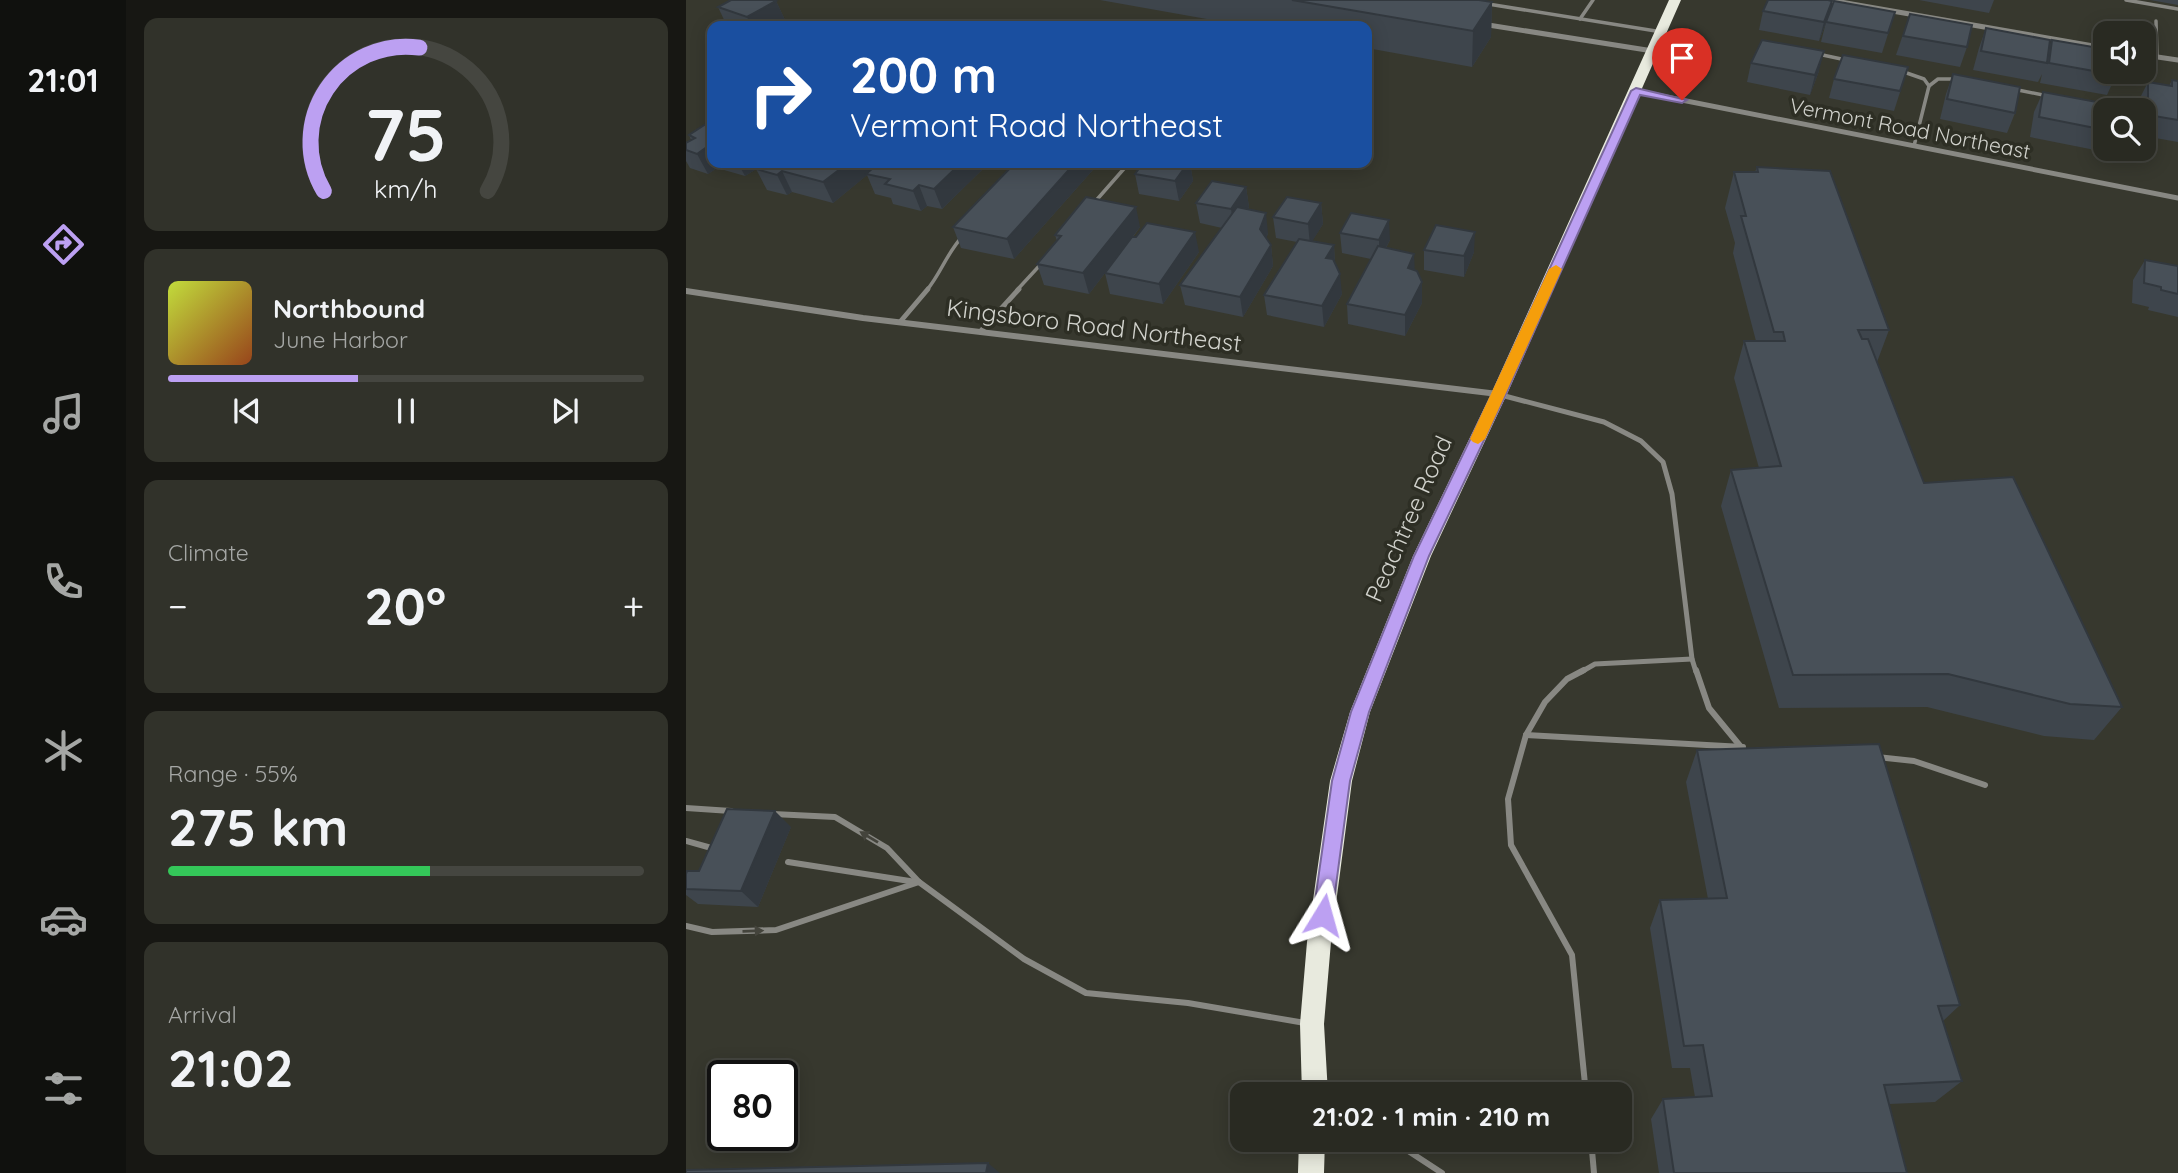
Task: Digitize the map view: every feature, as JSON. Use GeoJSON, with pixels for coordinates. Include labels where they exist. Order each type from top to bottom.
{"type":"FeatureCollection","features":[{"type":"Feature","properties":{"kind":"highway","name":"Peachtree Road"},"geometry":{"type":"LineString","coordinates":[[1316,1082],[1312,1024],[1319,942],[1341,781],[1360,712],[1422,556],[1499,394],[1675,0]]}},
{"type":"Feature","properties":{"kind":"highway"},"geometry":{"type":"LineString","coordinates":[[1311,1173],[1312,1152]]}},
{"type":"Feature","properties":{"kind":"street"},"geometry":{"type":"LineString","coordinates":[[1829,0],[2093,46]]}},
{"type":"Feature","properties":{"kind":"street"},"geometry":{"type":"LineString","coordinates":[[1479,24],[1654,51]]}},
{"type":"Feature","properties":{"kind":"street"},"geometry":{"type":"LineString","coordinates":[[2157,57],[2178,61]]}},
{"type":"Feature","properties":{"kind":"street","name":"Vermont Road Northeast"},"geometry":{"type":"LineString","coordinates":[[1636,91],[2178,198]]}},
{"type":"Feature","properties":{"kind":"street","name":"Kingsboro Road Northeast"},"geometry":{"type":"LineString","coordinates":[[686,291],[900,322],[1499,394]]}},
{"type":"Feature","properties":{"kind":"lane"},"geometry":{"type":"LineString","coordinates":[[1580,19],[1593,0]]}},
{"type":"Feature","properties":{"kind":"lane"},"geometry":{"type":"LineString","coordinates":[[2126,0],[2178,9]]}},
{"type":"Feature","properties":{"kind":"lane"},"geometry":{"type":"LineString","coordinates":[[1487,4],[1662,32]]}},
{"type":"Feature","properties":{"kind":"lane"},"geometry":{"type":"LineString","coordinates":[[2156,21],[2157,57]]}},
{"type":"Feature","properties":{"kind":"lane"},"geometry":{"type":"LineString","coordinates":[[1813,53],[1850,61]]}},
{"type":"Feature","properties":{"kind":"lane"},"geometry":{"type":"LineString","coordinates":[[1900,71],[1924,79],[1929,86]]}},
{"type":"Feature","properties":{"kind":"lane"},"geometry":{"type":"LineString","coordinates":[[1914,146],[1929,86],[1938,79],[1961,80]]}},
{"type":"Feature","properties":{"kind":"lane"},"geometry":{"type":"LineString","coordinates":[[2011,89],[2049,96]]}},
{"type":"Feature","properties":{"kind":"lane"},"geometry":{"type":"LineString","coordinates":[[1086,212],[1125,168]]}},
{"type":"Feature","properties":{"kind":"lane"},"geometry":{"type":"LineString","coordinates":[[900,322],[938,277],[948,252],[968,230]]}},
{"type":"Feature","properties":{"kind":"lane"},"geometry":{"type":"LineString","coordinates":[[980,332],[1043,261]]}},
{"type":"Feature","properties":{"kind":"lane"},"geometry":{"type":"LineString","coordinates":[[1499,394],[1604,422],[1641,441],[1663,462],[1672,494],[1692,659],[1709,708],[1741,747]]}},
{"type":"Feature","properties":{"kind":"lane"},"geometry":{"type":"LineString","coordinates":[[1585,1082],[1572,955],[1511,845],[1508,799],[1526,735],[1545,702],[1567,679],[1595,664],[1692,659]]}},
{"type":"Feature","properties":{"kind":"lane"},"geometry":{"type":"LineString","coordinates":[[1526,735],[1741,747],[1750,751]]}},
{"type":"Feature","properties":{"kind":"lane"},"geometry":{"type":"LineString","coordinates":[[1865,757],[1914,761],[1985,785]]}},
{"type":"Feature","properties":{"kind":"lane"},"geometry":{"type":"LineString","coordinates":[[686,808],[740,811]]}},
{"type":"Feature","properties":{"kind":"lane"},"geometry":{"type":"LineString","coordinates":[[767,813],[835,817],[887,848],[919,883],[1024,959],[1086,993],[1188,1003],[1312,1024]]}},
{"type":"Feature","properties":{"kind":"lane"},"geometry":{"type":"LineString","coordinates":[[686,841],[725,852]]}},
{"type":"Feature","properties":{"kind":"lane"},"geometry":{"type":"LineString","coordinates":[[789,862],[919,883]]}},
{"type":"Feature","properties":{"kind":"lane"},"geometry":{"type":"LineString","coordinates":[[686,926],[712,932],[776,930],[919,883]]}},
{"type":"Feature","properties":{"kind":"lane"},"geometry":{"type":"LineString","coordinates":[[1410,1152],[1442,1173]]}},
{"type":"Feature","properties":{"kind":"lane"},"geometry":{"type":"LineString","coordinates":[[1592,1152],[1594,1173]]}},
{"type":"Feature","properties":{"kind":"building"},"geometry":{"type":"Polygon","coordinates":[[[731,0],[776,1],[747,17],[718,7],[731,0]]]}},
{"type":"Feature","properties":{"kind":"building"},"geometry":{"type":"Polygon","coordinates":[[[1292,0],[1479,0],[1492,2],[1473,31],[1292,0]]]}},
{"type":"Feature","properties":{"kind":"building"},"geometry":{"type":"Polygon","coordinates":[[[1768,0],[1832,1],[1824,22],[1763,11],[1768,0]]]}},
{"type":"Feature","properties":{"kind":"building"},"geometry":{"type":"Polygon","coordinates":[[[1834,1],[1895,12],[1888,33],[1826,22],[1834,1]]]}},
{"type":"Feature","properties":{"kind":"building"},"geometry":{"type":"Polygon","coordinates":[[[1910,14],[1972,25],[1967,47],[1903,36],[1910,14]]]}},
{"type":"Feature","properties":{"kind":"building"},"geometry":{"type":"Polygon","coordinates":[[[1986,28],[2050,40],[2047,63],[1981,51],[1986,28]]]}},
{"type":"Feature","properties":{"kind":"building"},"geometry":{"type":"Polygon","coordinates":[[[1762,40],[1824,51],[1815,75],[1751,63],[1762,40]]]}},
{"type":"Feature","properties":{"kind":"building"},"geometry":{"type":"Polygon","coordinates":[[[2052,40],[2093,47],[2093,71],[2049,63],[2052,40]]]}},
{"type":"Feature","properties":{"kind":"building"},"geometry":{"type":"Polygon","coordinates":[[[1843,55],[1908,67],[1900,91],[1834,79],[1843,55]]]}},
{"type":"Feature","properties":{"kind":"building"},"geometry":{"type":"Polygon","coordinates":[[[1953,74],[2020,87],[2015,113],[1947,99],[1953,74]]]}},
{"type":"Feature","properties":{"kind":"building"},"geometry":{"type":"Polygon","coordinates":[[[2172,80],[2178,81],[2178,120],[2156,116],[2156,98],[2148,98],[2148,84],[2172,86],[2172,80]]]}},
{"type":"Feature","properties":{"kind":"building"},"geometry":{"type":"Polygon","coordinates":[[[2043,92],[2093,101],[2093,128],[2039,117],[2043,92]]]}},
{"type":"Feature","properties":{"kind":"building"},"geometry":{"type":"Polygon","coordinates":[[[707,123],[707,147],[697,154],[686,150],[686,143],[695,138],[689,135],[707,123]]]}},
{"type":"Feature","properties":{"kind":"building"},"geometry":{"type":"Polygon","coordinates":[[[1757,167],[1830,171],[1889,330],[1858,330],[1862,339],[1868,339],[1924,483],[2013,477],[2122,707],[2070,704],[1948,674],[1793,675],[1731,470],[1781,466],[1744,341],[1785,341],[1783,332],[1774,332],[1741,216],[1746,216],[1734,172],[1758,172],[1757,167]]]}},
{"type":"Feature","properties":{"kind":"building"},"geometry":{"type":"Polygon","coordinates":[[[841,168],[823,182],[782,171],[777,175],[756,169],[841,168]]]}},
{"type":"Feature","properties":{"kind":"building"},"geometry":{"type":"Polygon","coordinates":[[[873,168],[956,168],[934,189],[919,185],[913,191],[885,184],[890,179],[866,174],[873,168]]]}},
{"type":"Feature","properties":{"kind":"building"},"geometry":{"type":"Polygon","coordinates":[[[1010,168],[1071,168],[1007,239],[953,227],[1010,168]]]}},
{"type":"Feature","properties":{"kind":"building"},"geometry":{"type":"Polygon","coordinates":[[[1139,168],[1184,168],[1175,181],[1135,174],[1139,168]]]}},
{"type":"Feature","properties":{"kind":"building"},"geometry":{"type":"Polygon","coordinates":[[[1212,181],[1246,187],[1231,209],[1196,203],[1212,181]]]}},
{"type":"Feature","properties":{"kind":"building"},"geometry":{"type":"Polygon","coordinates":[[[1086,197],[1136,207],[1083,273],[1037,264],[1061,236],[1055,235],[1086,197]]]}},
{"type":"Feature","properties":{"kind":"building"},"geometry":{"type":"Polygon","coordinates":[[[1287,197],[1321,203],[1308,224],[1273,217],[1287,197]]]}},
{"type":"Feature","properties":{"kind":"building"},"geometry":{"type":"Polygon","coordinates":[[[1237,207],[1266,213],[1260,229],[1271,245],[1240,297],[1180,285],[1237,207]]]}},
{"type":"Feature","properties":{"kind":"building"},"geometry":{"type":"Polygon","coordinates":[[[1351,213],[1389,220],[1379,240],[1340,233],[1351,213]]]}},
{"type":"Feature","properties":{"kind":"building"},"geometry":{"type":"Polygon","coordinates":[[[1147,223],[1195,232],[1159,284],[1105,273],[1132,237],[1136,237],[1147,223]]]}},
{"type":"Feature","properties":{"kind":"building"},"geometry":{"type":"Polygon","coordinates":[[[1436,225],[1475,232],[1464,256],[1424,250],[1436,225]]]}},
{"type":"Feature","properties":{"kind":"building"},"geometry":{"type":"Polygon","coordinates":[[[1299,239],[1334,245],[1326,258],[1333,259],[1340,274],[1322,306],[1264,295],[1299,239]]]}},
{"type":"Feature","properties":{"kind":"building"},"geometry":{"type":"Polygon","coordinates":[[[1378,246],[1414,254],[1408,268],[1417,271],[1422,282],[1405,315],[1347,304],[1378,246]]]}},
{"type":"Feature","properties":{"kind":"building"},"geometry":{"type":"Polygon","coordinates":[[[2145,260],[2178,266],[2178,294],[2144,283],[2145,260]]]}},
{"type":"Feature","properties":{"kind":"building"},"geometry":{"type":"Polygon","coordinates":[[[1879,744],[1960,1005],[1938,1006],[1962,1081],[1884,1085],[1907,1173],[1674,1173],[1663,1099],[1712,1096],[1703,1045],[1684,1046],[1660,900],[1727,898],[1697,750],[1879,744]]]}},
{"type":"Feature","properties":{"kind":"building"},"geometry":{"type":"Polygon","coordinates":[[[727,809],[775,811],[741,891],[686,889],[687,871],[699,871],[727,809]]]}},
{"type":"Feature","properties":{"kind":"building"},"geometry":{"type":"Polygon","coordinates":[[[988,1163],[986,1173],[686,1173],[686,1170],[988,1163]]]}},
{"type":"Feature","properties":{"kind":"slow traffic"},"geometry":{"type":"LineString","coordinates":[[1478,439],[1556,269]]}},
{"type":"Feature","properties":{"kind":"route"},"geometry":{"type":"LineString","coordinates":[[1323,915],[1341,781],[1360,712],[1422,556],[1499,394],[1636,91],[1682,100]]}}]}
